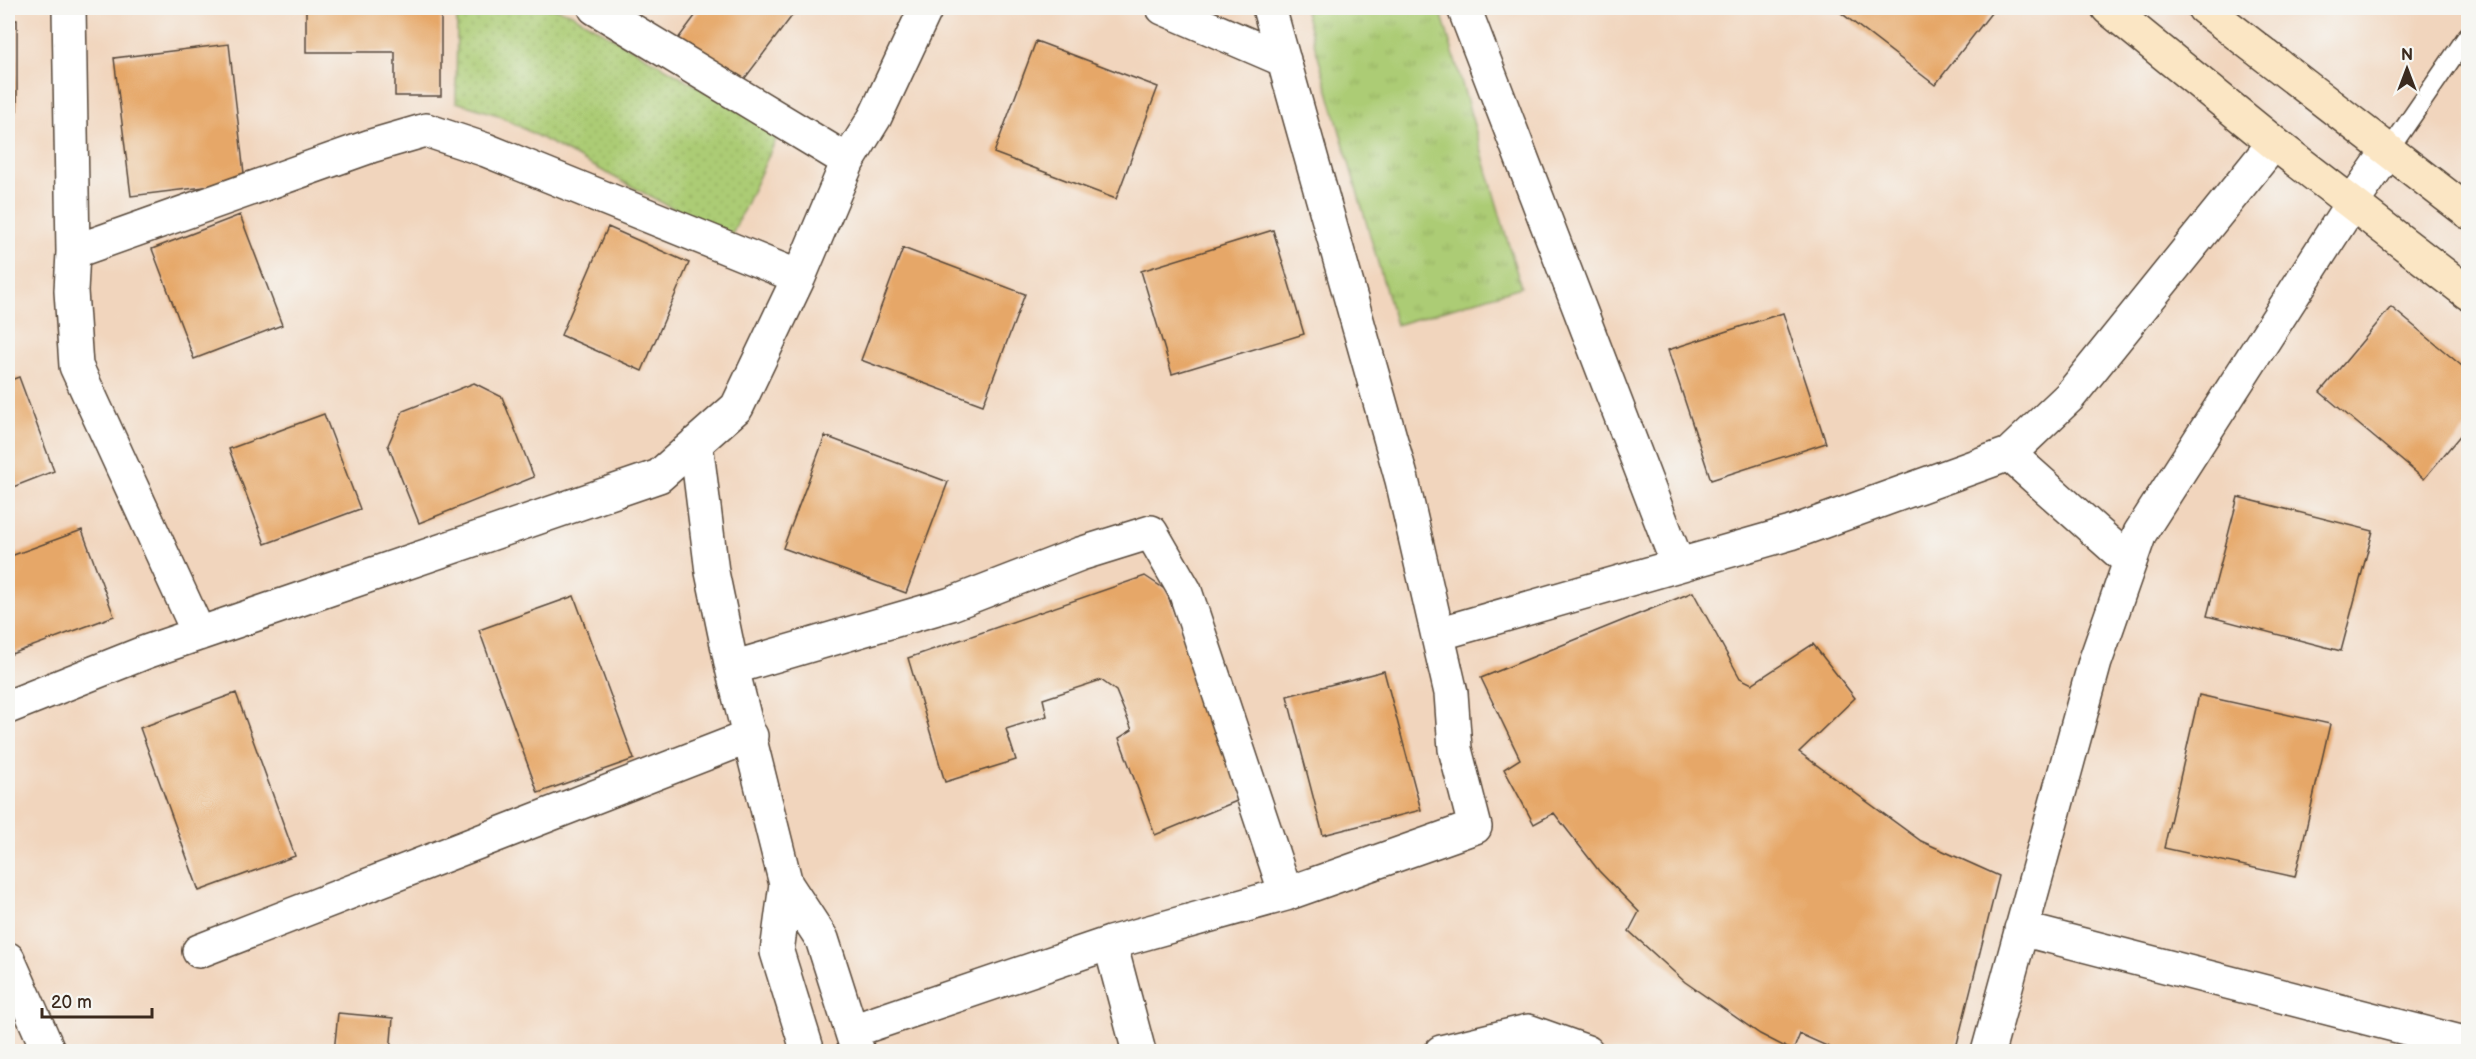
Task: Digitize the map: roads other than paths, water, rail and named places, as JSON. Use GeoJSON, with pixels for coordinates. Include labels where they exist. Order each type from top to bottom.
{"type":"FeatureCollection","features":[{"type":"Feature","properties":{"kind":"street"},"geometry":{"type":"LineString","coordinates":[[69,8],[73,252],[71,291],[76,366],[199,634]]}},
{"type":"Feature","properties":{"kind":"street"},"geometry":{"type":"LineString","coordinates":[[596,8],[848,161]]}},
{"type":"Feature","properties":{"kind":"street"},"geometry":{"type":"LineString","coordinates":[[8,707],[199,634],[659,476],[737,407],[799,277],[848,161],[875,117],[926,8]]}},
{"type":"Feature","properties":{"kind":"street"},"geometry":{"type":"LineString","coordinates":[[1163,8],[1284,60]]}},
{"type":"Feature","properties":{"kind":"street"},"geometry":{"type":"LineString","coordinates":[[696,443],[712,572],[732,668],[751,736],[786,884],[822,939],[855,1041],[1110,943],[1286,894],[1475,827],[1455,749],[1451,693],[1402,480],[1269,8]]}},
{"type":"Feature","properties":{"kind":"street"},"geometry":{"type":"LineString","coordinates":[[1464,8],[1678,565]]}},
{"type":"Feature","properties":{"kind":"street"},"geometry":{"type":"LineString","coordinates":[[2108,8],[2274,142],[2469,293]]}},
{"type":"Feature","properties":{"kind":"street"},"geometry":{"type":"LineString","coordinates":[[2204,8],[2469,212]]}},
{"type":"Feature","properties":{"kind":"street"},"geometry":{"type":"LineString","coordinates":[[73,252],[371,146],[426,130],[486,150],[799,277]]}},
{"type":"Feature","properties":{"kind":"street"},"geometry":{"type":"LineString","coordinates":[[1438,634],[1791,533],[2008,454],[2069,397],[2274,142]]}},
{"type":"Feature","properties":{"kind":"street"},"geometry":{"type":"LineString","coordinates":[[1988,1052],[2095,662],[2140,533],[2352,203],[2389,150]]}},
{"type":"Feature","properties":{"kind":"street"},"geometry":{"type":"LineString","coordinates":[[2008,454],[2130,562]]}},
{"type":"Feature","properties":{"kind":"street"},"geometry":{"type":"LineString","coordinates":[[732,668],[951,604],[1080,554],[1151,532],[1185,591],[1286,894]]}},
{"type":"Feature","properties":{"kind":"street"},"geometry":{"type":"LineString","coordinates":[[199,951],[751,736]]}},
{"type":"Feature","properties":{"kind":"street"},"geometry":{"type":"LineString","coordinates":[[786,884],[777,952],[808,1052]]}},
{"type":"Feature","properties":{"kind":"street"},"geometry":{"type":"LineString","coordinates":[[2021,929],[2469,1044]]}},
{"type":"Feature","properties":{"kind":"street"},"geometry":{"type":"LineString","coordinates":[[1110,943],[1138,1052]]}},
{"type":"Feature","properties":{"kind":"street"},"geometry":{"type":"LineString","coordinates":[[8,959],[49,1052]]}},
{"type":"Feature","properties":{"kind":"street"},"geometry":{"type":"LineString","coordinates":[[1441,1052],[1528,1031],[1587,1052]]}},
{"type":"Feature","properties":{"kind":"lane"},"geometry":{"type":"LineString","coordinates":[[2389,150],[2469,36]]}}]}
